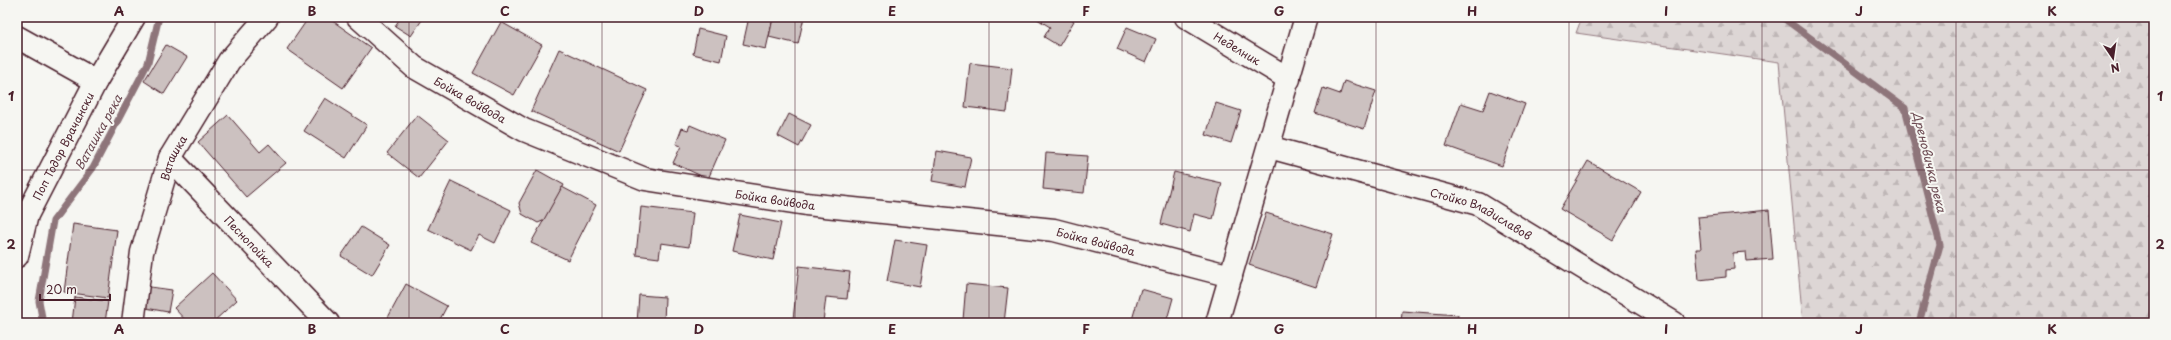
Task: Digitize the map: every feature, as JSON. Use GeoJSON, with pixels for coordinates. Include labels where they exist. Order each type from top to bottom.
{"type":"FeatureCollection","features":[{"type":"Feature","properties":{"kind":"street","name":"Поп Тодор Врачански"},"geometry":{"type":"LineString","coordinates":[[17,256],[27,215],[96,81],[134,17]]}},
{"type":"Feature","properties":{"kind":"street","name":"Ваташка"},"geometry":{"type":"LineString","coordinates":[[133,323],[142,252],[170,158],[229,61],[267,17]]}},
{"type":"Feature","properties":{"kind":"street","name":"Бойка войвода"},"geometry":{"type":"LineString","coordinates":[[358,17],[414,67],[524,130],[646,179],[806,204],[1054,230],[1231,276]]}},
{"type":"Feature","properties":{"kind":"street","name":"Неделник"},"geometry":{"type":"LineString","coordinates":[[1186,17],[1289,79]]}},
{"type":"Feature","properties":{"kind":"street"},"geometry":{"type":"LineString","coordinates":[[1217,323],[1306,17]]}},
{"type":"Feature","properties":{"kind":"street","name":"Поп Тодор Врачански"},"geometry":{"type":"LineString","coordinates":[[17,37],[96,81]]}},
{"type":"Feature","properties":{"kind":"street","name":"Стойко Владиславов"},"geometry":{"type":"LineString","coordinates":[[1269,147],[1478,204],[1674,323]]}},
{"type":"Feature","properties":{"kind":"street","name":"Песнопойка"},"geometry":{"type":"LineString","coordinates":[[170,158],[328,323]]}},
{"type":"Feature","properties":{"kind":"green space"},"geometry":{"type":"Polygon","coordinates":[[[1582,17],[2154,17],[2154,323],[1803,323],[1779,62],[1576,33],[1582,17]]]}},
{"type":"Feature","properties":{"kind":"building"},"geometry":{"type":"Polygon","coordinates":[[[309,17],[327,17],[371,48],[343,88],[287,49],[309,17]]]}},
{"type":"Feature","properties":{"kind":"building"},"geometry":{"type":"Polygon","coordinates":[[[401,17],[424,17],[411,36],[395,26],[401,17]]]}},
{"type":"Feature","properties":{"kind":"building"},"geometry":{"type":"Polygon","coordinates":[[[749,17],[773,18],[766,49],[743,44],[749,17]]]}},
{"type":"Feature","properties":{"kind":"building"},"geometry":{"type":"Polygon","coordinates":[[[770,17],[804,17],[798,44],[769,37],[773,18],[770,17]]]}},
{"type":"Feature","properties":{"kind":"building"},"geometry":{"type":"Polygon","coordinates":[[[1034,17],[1045,17],[1042,22],[1034,17]]]}},
{"type":"Feature","properties":{"kind":"building"},"geometry":{"type":"Polygon","coordinates":[[[1045,17],[1068,17],[1074,21],[1059,46],[1044,37],[1050,27],[1042,22],[1045,17]]]}},
{"type":"Feature","properties":{"kind":"building"},"geometry":{"type":"Polygon","coordinates":[[[1394,17],[1423,17],[1422,22],[1394,17]]]}},
{"type":"Feature","properties":{"kind":"building"},"geometry":{"type":"Polygon","coordinates":[[[501,22],[542,45],[514,95],[473,73],[501,22]]]}},
{"type":"Feature","properties":{"kind":"building"},"geometry":{"type":"Polygon","coordinates":[[[1127,27],[1156,39],[1146,62],[1117,49],[1127,27]]]}},
{"type":"Feature","properties":{"kind":"building"},"geometry":{"type":"Polygon","coordinates":[[[698,29],[726,36],[721,61],[693,54],[698,29]]]}},
{"type":"Feature","properties":{"kind":"building"},"geometry":{"type":"Polygon","coordinates":[[[166,45],[187,57],[164,94],[144,81],[166,45]]]}},
{"type":"Feature","properties":{"kind":"building"},"geometry":{"type":"Polygon","coordinates":[[[559,49],[647,90],[619,151],[531,111],[559,49]]]}},
{"type":"Feature","properties":{"kind":"building"},"geometry":{"type":"Polygon","coordinates":[[[970,63],[1012,68],[1007,112],[965,107],[970,63]]]}},
{"type":"Feature","properties":{"kind":"building"},"geometry":{"type":"Polygon","coordinates":[[[1344,81],[1376,91],[1364,129],[1315,113],[1323,88],[1340,94],[1344,81]]]}},
{"type":"Feature","properties":{"kind":"building"},"geometry":{"type":"Polygon","coordinates":[[[1490,91],[1525,104],[1502,166],[1446,146],[1461,103],[1483,110],[1490,91]]]}},
{"type":"Feature","properties":{"kind":"building"},"geometry":{"type":"Polygon","coordinates":[[[325,98],[367,125],[346,158],[304,131],[325,98]]]}},
{"type":"Feature","properties":{"kind":"building"},"geometry":{"type":"Polygon","coordinates":[[[1216,103],[1241,111],[1231,143],[1206,135],[1216,103]]]}},
{"type":"Feature","properties":{"kind":"building"},"geometry":{"type":"Polygon","coordinates":[[[789,114],[811,125],[799,147],[778,136],[789,114]]]}},
{"type":"Feature","properties":{"kind":"building"},"geometry":{"type":"Polygon","coordinates":[[[228,115],[260,152],[269,144],[286,163],[246,197],[198,142],[228,115]]]}},
{"type":"Feature","properties":{"kind":"building"},"geometry":{"type":"Polygon","coordinates":[[[417,115],[449,140],[419,178],[387,153],[417,115]]]}},
{"type":"Feature","properties":{"kind":"building"},"geometry":{"type":"Polygon","coordinates":[[[690,125],[725,140],[708,179],[673,163],[681,146],[676,144],[682,128],[688,130],[690,125]]]}},
{"type":"Feature","properties":{"kind":"building"},"geometry":{"type":"Polygon","coordinates":[[[937,151],[971,157],[965,187],[932,181],[937,151]]]}},
{"type":"Feature","properties":{"kind":"building"},"geometry":{"type":"Polygon","coordinates":[[[1046,153],[1088,156],[1084,193],[1043,189],[1046,153]]]}},
{"type":"Feature","properties":{"kind":"building"},"geometry":{"type":"Polygon","coordinates":[[[1588,161],[1641,192],[1613,240],[1560,209],[1588,161]]]}},
{"type":"Feature","properties":{"kind":"building"},"geometry":{"type":"Polygon","coordinates":[[[537,170],[564,185],[545,220],[538,223],[522,214],[519,203],[537,170]]]}},
{"type":"Feature","properties":{"kind":"building"},"geometry":{"type":"Polygon","coordinates":[[[1174,172],[1222,183],[1213,219],[1194,214],[1190,232],[1161,224],[1174,172]]]}},
{"type":"Feature","properties":{"kind":"building"},"geometry":{"type":"Polygon","coordinates":[[[451,181],[511,210],[495,243],[479,235],[471,250],[428,229],[451,181]]]}},
{"type":"Feature","properties":{"kind":"building"},"geometry":{"type":"Polygon","coordinates":[[[562,187],[596,205],[568,260],[531,243],[562,187]]]}},
{"type":"Feature","properties":{"kind":"building"},"geometry":{"type":"Polygon","coordinates":[[[641,207],[693,213],[689,247],[661,243],[659,258],[636,255],[641,207]]]}},
{"type":"Feature","properties":{"kind":"building"},"geometry":{"type":"Polygon","coordinates":[[[1769,210],[1773,259],[1747,261],[1746,252],[1733,253],[1734,269],[1726,270],[1726,277],[1699,280],[1696,249],[1701,249],[1698,217],[1769,210]]]}},
{"type":"Feature","properties":{"kind":"building"},"geometry":{"type":"Polygon","coordinates":[[[1266,213],[1333,234],[1316,287],[1249,265],[1266,213]]]}},
{"type":"Feature","properties":{"kind":"building"},"geometry":{"type":"Polygon","coordinates":[[[740,215],[781,223],[773,260],[732,251],[740,215]]]}},
{"type":"Feature","properties":{"kind":"building"},"geometry":{"type":"Polygon","coordinates":[[[73,224],[117,230],[108,298],[64,292],[73,224]]]}},
{"type":"Feature","properties":{"kind":"building"},"geometry":{"type":"Polygon","coordinates":[[[361,227],[390,245],[372,275],[341,256],[361,227]]]}},
{"type":"Feature","properties":{"kind":"building"},"geometry":{"type":"Polygon","coordinates":[[[895,240],[927,245],[920,287],[887,281],[895,240]]]}},
{"type":"Feature","properties":{"kind":"building"},"geometry":{"type":"Polygon","coordinates":[[[799,266],[850,272],[847,299],[826,297],[823,322],[793,319],[799,266]]]}},
{"type":"Feature","properties":{"kind":"building"},"geometry":{"type":"Polygon","coordinates":[[[212,273],[237,300],[212,323],[188,323],[174,308],[212,273]]]}},
{"type":"Feature","properties":{"kind":"building"},"geometry":{"type":"Polygon","coordinates":[[[406,284],[447,306],[438,323],[385,323],[406,284]]]}},
{"type":"Feature","properties":{"kind":"building"},"geometry":{"type":"Polygon","coordinates":[[[966,284],[1008,288],[1004,323],[963,320],[966,284]]]}},
{"type":"Feature","properties":{"kind":"building"},"geometry":{"type":"Polygon","coordinates":[[[143,286],[172,290],[168,312],[140,307],[143,286]]]}},
{"type":"Feature","properties":{"kind":"building"},"geometry":{"type":"Polygon","coordinates":[[[1141,289],[1173,298],[1166,323],[1131,323],[1141,289]]]}},
{"type":"Feature","properties":{"kind":"building"},"geometry":{"type":"Polygon","coordinates":[[[639,295],[665,297],[664,323],[637,323],[639,295]]]}},
{"type":"Feature","properties":{"kind":"building"},"geometry":{"type":"Polygon","coordinates":[[[75,297],[108,301],[105,323],[72,323],[75,297]]]}},
{"type":"Feature","properties":{"kind":"building"},"geometry":{"type":"Polygon","coordinates":[[[1402,311],[1458,315],[1457,323],[1401,323],[1402,311]]]}},
{"type":"Feature","properties":{"kind":"waterway","name":"Ваташка река"},"geometry":{"type":"LineString","coordinates":[[43,323],[39,301],[53,221],[93,168],[148,63],[159,17]]}},
{"type":"Feature","properties":{"kind":"waterway","name":"Дреновичка река"},"geometry":{"type":"LineString","coordinates":[[1782,17],[1905,108],[1940,245],[1919,323]]}}]}
